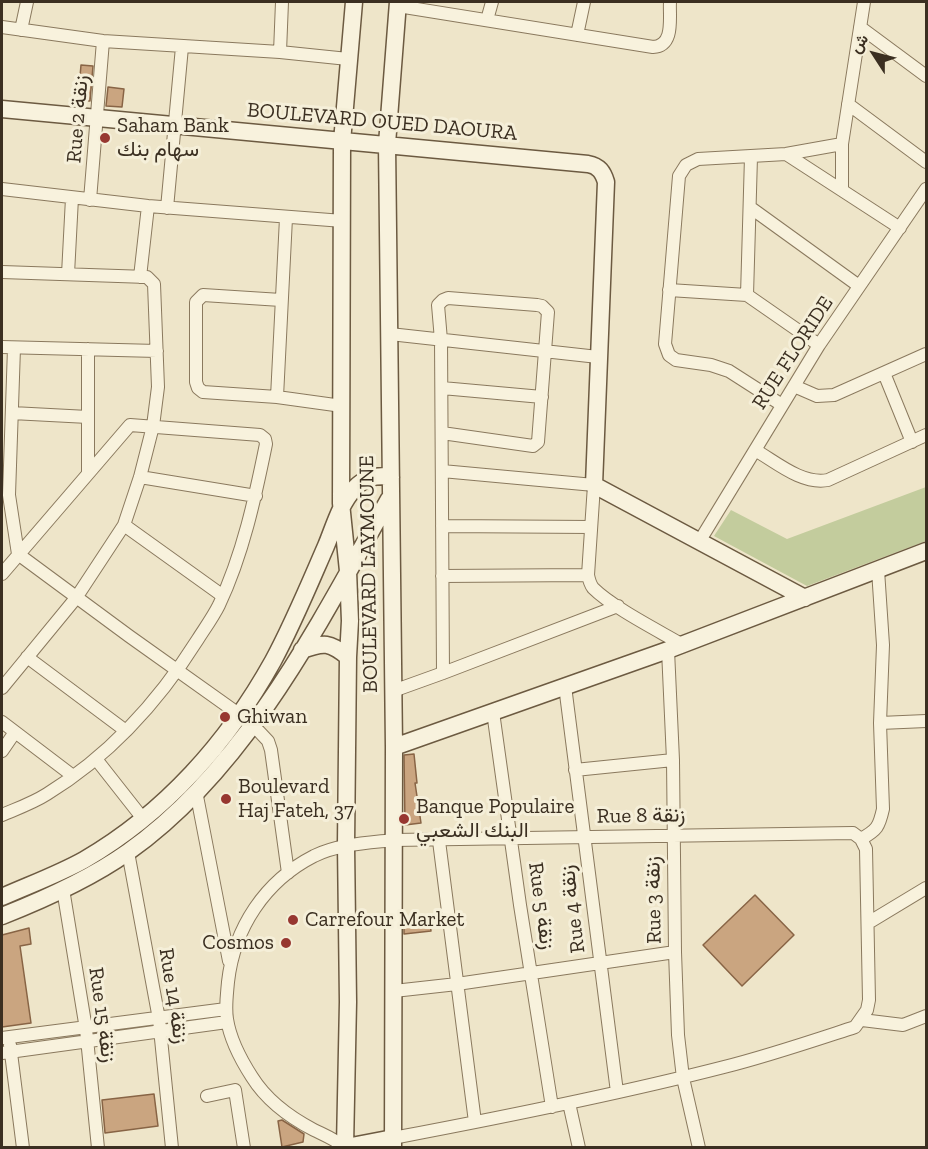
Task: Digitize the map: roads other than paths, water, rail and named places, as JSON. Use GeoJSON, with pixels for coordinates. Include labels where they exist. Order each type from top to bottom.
{"type":"FeatureCollection","features":[{"type":"Feature","properties":{"kind":"street"},"geometry":{"type":"LineString","coordinates":[[21,30],[27,2]]}},
{"type":"Feature","properties":{"kind":"street"},"geometry":{"type":"LineString","coordinates":[[280,52],[282,2]]}},
{"type":"Feature","properties":{"kind":"street","name":"BOULEVARD LAYMOUNE"},"geometry":{"type":"LineString","coordinates":[[344,1147],[348,1002],[346,845],[350,621],[348,571],[341,510],[342,142],[354,2]]}},
{"type":"Feature","properties":{"kind":"street"},"geometry":{"type":"LineString","coordinates":[[488,20],[492,2]]}},
{"type":"Feature","properties":{"kind":"street"},"geometry":{"type":"LineString","coordinates":[[577,35],[584,2]]}},
{"type":"Feature","properties":{"kind":"street"},"geometry":{"type":"LineString","coordinates":[[398,4],[658,47],[669,38],[670,2]]}},
{"type":"Feature","properties":{"kind":"street"},"geometry":{"type":"LineString","coordinates":[[842,189],[842,144],[864,2]]}},
{"type":"Feature","properties":{"kind":"street","name":"BOULEVARD LAYMOUNE"},"geometry":{"type":"LineString","coordinates":[[393,1143],[394,747],[387,144],[398,4]]}},
{"type":"Feature","properties":{"kind":"street"},"geometry":{"type":"LineString","coordinates":[[2,27],[104,41],[280,52],[348,59]]}},
{"type":"Feature","properties":{"kind":"street"},"geometry":{"type":"LineString","coordinates":[[860,27],[927,76]]}},
{"type":"Feature","properties":{"kind":"street","name":"Rue 2 زنقة"},"geometry":{"type":"LineString","coordinates":[[90,200],[104,41]]}},
{"type":"Feature","properties":{"kind":"street"},"geometry":{"type":"LineString","coordinates":[[167,208],[182,47]]}},
{"type":"Feature","properties":{"kind":"street"},"geometry":{"type":"LineString","coordinates":[[848,104],[927,162]]}},
{"type":"Feature","properties":{"kind":"street","name":"BOULEVARD OUED DAOURA"},"geometry":{"type":"LineString","coordinates":[[2,109],[588,164],[601,170],[606,182],[598,357]]}},
{"type":"Feature","properties":{"kind":"street"},"geometry":{"type":"LineString","coordinates":[[782,405],[729,371],[711,365],[676,360],[669,356],[665,344],[679,176],[686,165],[698,159],[786,154],[842,144]]}},
{"type":"Feature","properties":{"kind":"street"},"geometry":{"type":"LineString","coordinates":[[786,154],[900,228]]}},
{"type":"Feature","properties":{"kind":"street"},"geometry":{"type":"LineString","coordinates":[[747,295],[751,157]]}},
{"type":"Feature","properties":{"kind":"street"},"geometry":{"type":"LineString","coordinates":[[2,189],[167,208],[343,221]]}},
{"type":"Feature","properties":{"kind":"street","name":"RUE FLORIDE"},"geometry":{"type":"LineString","coordinates":[[699,542],[819,345],[927,189]]}},
{"type":"Feature","properties":{"kind":"street"},"geometry":{"type":"LineString","coordinates":[[68,274],[72,198]]}},
{"type":"Feature","properties":{"kind":"street"},"geometry":{"type":"LineString","coordinates":[[140,276],[148,206]]}},
{"type":"Feature","properties":{"kind":"street"},"geometry":{"type":"LineString","coordinates":[[751,208],[859,286]]}},
{"type":"Feature","properties":{"kind":"street"},"geometry":{"type":"LineString","coordinates":[[277,397],[285,218]]}},
{"type":"Feature","properties":{"kind":"street"},"geometry":{"type":"LineString","coordinates":[[2,272],[147,277],[154,284],[158,387],[153,426],[140,477],[124,525],[76,598],[2,688]]}},
{"type":"Feature","properties":{"kind":"street"},"geometry":{"type":"LineString","coordinates":[[669,290],[747,295],[819,345]]}},
{"type":"Feature","properties":{"kind":"street"},"geometry":{"type":"LineString","coordinates":[[281,300],[202,295],[196,302],[196,382],[198,388],[203,392],[277,397],[342,406]]}},
{"type":"Feature","properties":{"kind":"street"},"geometry":{"type":"LineString","coordinates":[[442,433],[533,446],[540,439],[548,312],[542,306],[448,298],[442,300],[438,305],[442,388],[442,433],[442,576],[443,674]]}},
{"type":"Feature","properties":{"kind":"street"},"geometry":{"type":"LineString","coordinates":[[390,334],[598,357],[594,485],[588,575],[594,589],[674,647]]}},
{"type":"Feature","properties":{"kind":"street"},"geometry":{"type":"LineString","coordinates":[[2,347],[157,351]]}},
{"type":"Feature","properties":{"kind":"street"},"geometry":{"type":"LineString","coordinates":[[15,348],[9,495],[10,516],[18,554],[246,720],[268,741],[288,873]]}},
{"type":"Feature","properties":{"kind":"street"},"geometry":{"type":"LineString","coordinates":[[88,349],[88,472]]}},
{"type":"Feature","properties":{"kind":"street"},"geometry":{"type":"LineString","coordinates":[[794,386],[817,396],[834,395],[927,354]]}},
{"type":"Feature","properties":{"kind":"street"},"geometry":{"type":"LineString","coordinates":[[884,373],[912,442]]}},
{"type":"Feature","properties":{"kind":"street"},"geometry":{"type":"LineString","coordinates":[[442,388],[543,397]]}},
{"type":"Feature","properties":{"kind":"street"},"geometry":{"type":"LineString","coordinates":[[12,413],[88,417]]}},
{"type":"Feature","properties":{"kind":"street"},"geometry":{"type":"LineString","coordinates":[[2,574],[130,424],[260,435],[265,439],[256,496],[237,562],[218,607],[178,670],[140,718],[96,759],[46,795],[2,815]]}},
{"type":"Feature","properties":{"kind":"street"},"geometry":{"type":"LineString","coordinates":[[755,450],[810,481],[821,481],[828,480],[927,435]]}},
{"type":"Feature","properties":{"kind":"street"},"geometry":{"type":"LineString","coordinates":[[442,471],[594,485],[805,598]]}},
{"type":"Feature","properties":{"kind":"street"},"geometry":{"type":"LineString","coordinates":[[2,916],[63,889],[128,852],[170,817],[225,759],[305,595],[341,510],[355,488],[365,480],[373,476],[390,477]]}},
{"type":"Feature","properties":{"kind":"street"},"geometry":{"type":"LineString","coordinates":[[140,477],[256,496]]}},
{"type":"Feature","properties":{"kind":"street"},"geometry":{"type":"LineString","coordinates":[[2,897],[82,861],[113,843],[170,797],[246,720],[302,650],[390,497]]}},
{"type":"Feature","properties":{"kind":"street"},"geometry":{"type":"LineString","coordinates":[[124,525],[223,596]]}},
{"type":"Feature","properties":{"kind":"street"},"geometry":{"type":"LineString","coordinates":[[442,526],[591,527]]}},
{"type":"Feature","properties":{"kind":"street"},"geometry":{"type":"LineString","coordinates":[[394,747],[674,647],[927,551]]}},
{"type":"Feature","properties":{"kind":"street"},"geometry":{"type":"LineString","coordinates":[[196,791],[230,964],[227,1016],[237,1050],[253,1078],[274,1104],[296,1120],[344,1147],[393,1143],[475,1122],[683,1078],[855,1028],[862,1020],[869,1000],[866,849],[857,836],[875,831],[883,809],[880,723],[883,645],[878,570]]}},
{"type":"Feature","properties":{"kind":"street"},"geometry":{"type":"LineString","coordinates":[[442,576],[588,575]]}},
{"type":"Feature","properties":{"kind":"street"},"geometry":{"type":"LineString","coordinates":[[393,691],[618,606]]}},
{"type":"Feature","properties":{"kind":"street"},"geometry":{"type":"LineString","coordinates":[[302,650],[315,645],[329,644],[348,657]]}},
{"type":"Feature","properties":{"kind":"street","name":"Rue 3 زنقة"},"geometry":{"type":"LineString","coordinates":[[674,647],[673,835],[678,1035],[683,1078],[699,1148]]}},
{"type":"Feature","properties":{"kind":"street"},"geometry":{"type":"LineString","coordinates":[[27,657],[126,731]]}},
{"type":"Feature","properties":{"kind":"street","name":"Rue 4 زنقة"},"geometry":{"type":"LineString","coordinates":[[565,686],[617,1092]]}},
{"type":"Feature","properties":{"kind":"street","name":"Rue 5 زنقة"},"geometry":{"type":"LineString","coordinates":[[493,712],[552,1107]]}},
{"type":"Feature","properties":{"kind":"street"},"geometry":{"type":"LineString","coordinates":[[880,723],[927,721]]}},
{"type":"Feature","properties":{"kind":"street"},"geometry":{"type":"LineString","coordinates":[[2,722],[73,776]]}},
{"type":"Feature","properties":{"kind":"street"},"geometry":{"type":"LineString","coordinates":[[2,751],[15,732]]}},
{"type":"Feature","properties":{"kind":"street"},"geometry":{"type":"LineString","coordinates":[[96,759],[144,820]]}},
{"type":"Feature","properties":{"kind":"street"},"geometry":{"type":"LineString","coordinates":[[574,770],[673,760]]}},
{"type":"Feature","properties":{"kind":"street","name":"Rue 8 زنقة"},"geometry":{"type":"LineString","coordinates":[[230,964],[238,939],[251,912],[266,892],[288,873],[315,856],[346,845],[394,840],[439,841],[673,835],[857,836]]}},
{"type":"Feature","properties":{"kind":"street"},"geometry":{"type":"LineString","coordinates":[[439,841],[475,1122]]}},
{"type":"Feature","properties":{"kind":"street","name":"Rue 14 زنقة"},"geometry":{"type":"LineString","coordinates":[[128,852],[160,1026],[172,1148]]}},
{"type":"Feature","properties":{"kind":"street"},"geometry":{"type":"LineString","coordinates":[[868,923],[927,888]]}},
{"type":"Feature","properties":{"kind":"street","name":"Rue 15 زنقة"},"geometry":{"type":"LineString","coordinates":[[63,889],[86,1035],[98,1148]]}},
{"type":"Feature","properties":{"kind":"street"},"geometry":{"type":"LineString","coordinates":[[393,991],[457,984],[675,952]]}},
{"type":"Feature","properties":{"kind":"street"},"geometry":{"type":"LineString","coordinates":[[24,1148],[5,1038],[86,1035],[227,1016]]}},
{"type":"Feature","properties":{"kind":"street"},"geometry":{"type":"LineString","coordinates":[[862,1020],[903,1025],[927,1017]]}},
{"type":"Feature","properties":{"kind":"street"},"geometry":{"type":"LineString","coordinates":[[6,1052],[86,1035]]}},
{"type":"Feature","properties":{"kind":"street"},"geometry":{"type":"LineString","coordinates":[[207,1096],[235,1090],[244,1148]]}},
{"type":"Feature","properties":{"kind":"street"},"geometry":{"type":"LineString","coordinates":[[569,1103],[579,1148]]}},
{"type":"Feature","properties":{"kind":"place","name":"Saham Bank سهام بنك"},"geometry":{"type":"Point","coordinates":[105,138]}},
{"type":"Feature","properties":{"kind":"place","name":"Ghiwan"},"geometry":{"type":"Point","coordinates":[225,717]}},
{"type":"Feature","properties":{"kind":"place","name":"Boulevard Haj Fateh, 37"},"geometry":{"type":"Point","coordinates":[226,799]}},
{"type":"Feature","properties":{"kind":"place","name":"Banque Populaire البنك الشعبي"},"geometry":{"type":"Point","coordinates":[404,819]}},
{"type":"Feature","properties":{"kind":"place","name":"Carrefour Market"},"geometry":{"type":"Point","coordinates":[293,920]}},
{"type":"Feature","properties":{"kind":"place","name":"Cosmos"},"geometry":{"type":"Point","coordinates":[286,943]}}]}
